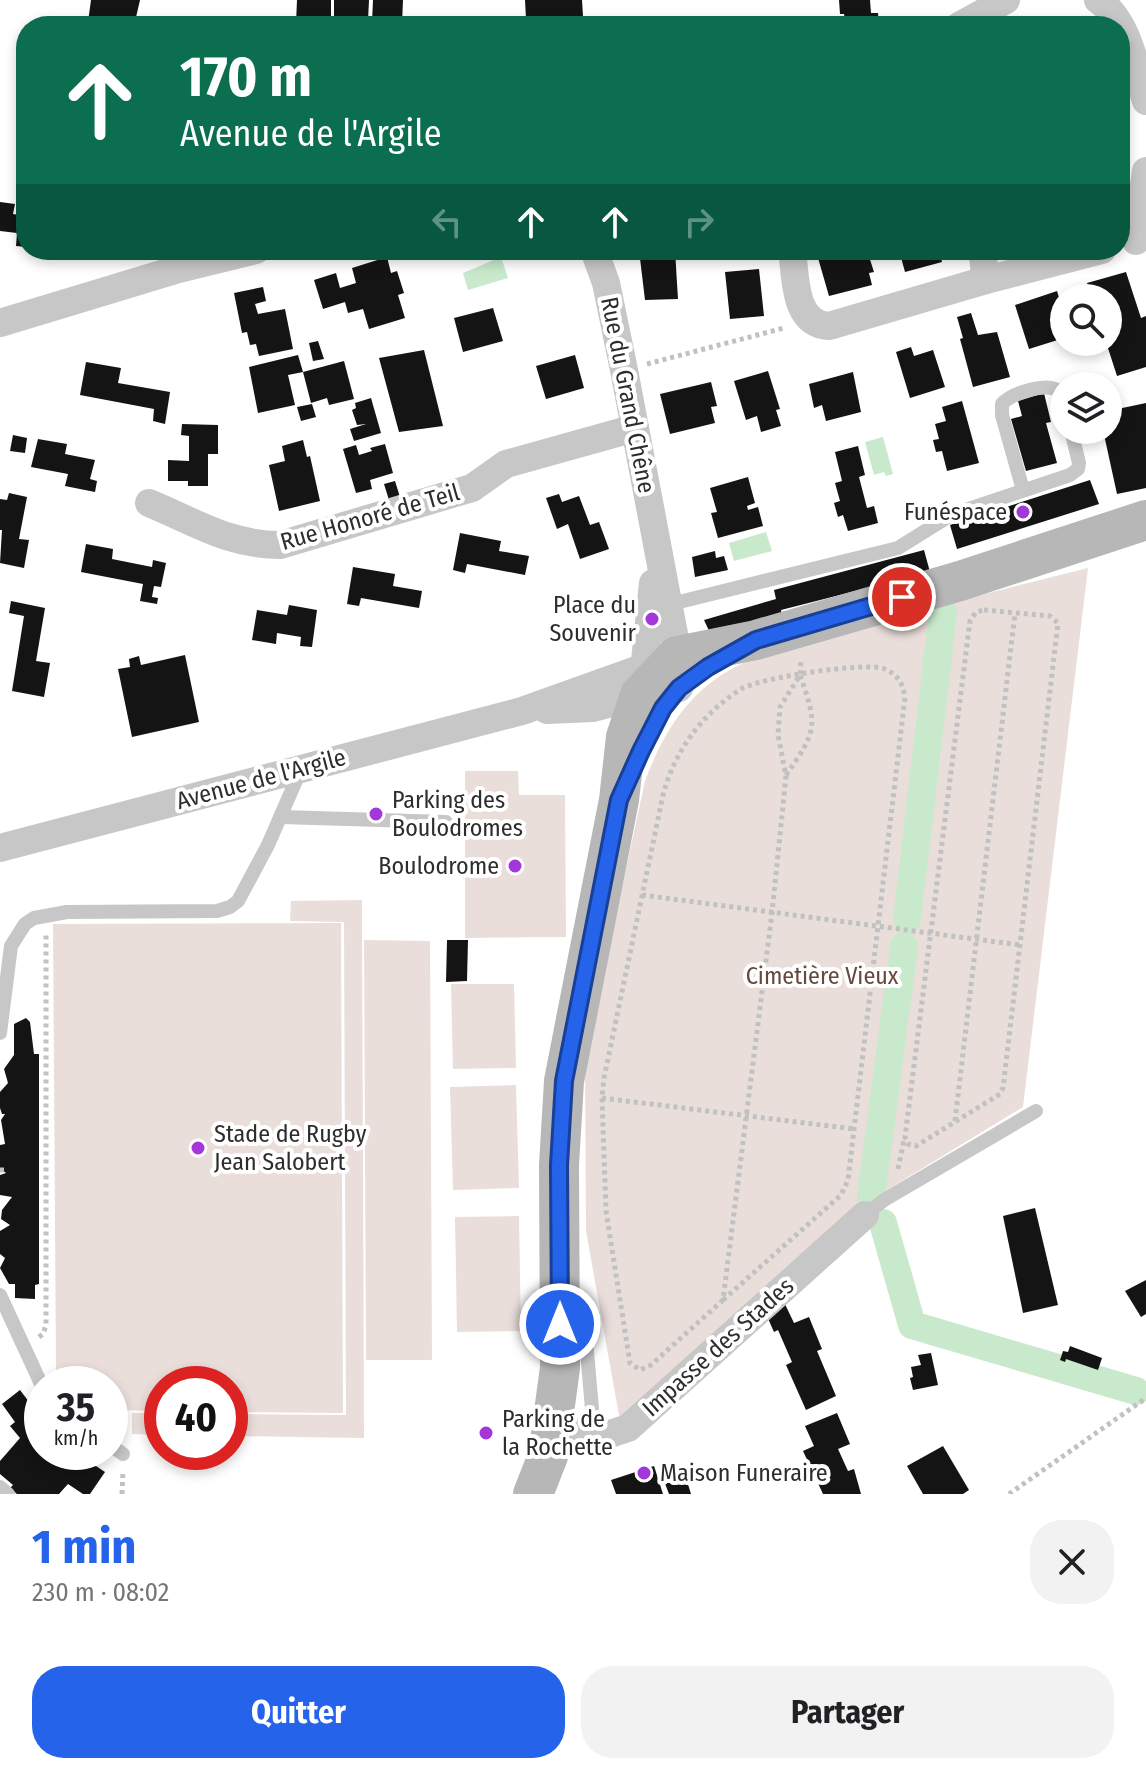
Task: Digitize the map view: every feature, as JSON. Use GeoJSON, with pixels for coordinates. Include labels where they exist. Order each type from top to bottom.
{"type":"FeatureCollection","features":[{"type":"Feature","properties":{"kind":"street"},"geometry":{"type":"LineString","coordinates":[[977,16],[1006,0]]}},
{"type":"Feature","properties":{"kind":"street"},"geometry":{"type":"LineString","coordinates":[[1098,0],[1115,16]]}},
{"type":"Feature","properties":{"kind":"street"},"geometry":{"type":"LineString","coordinates":[[1130,53],[1146,101]]}},
{"type":"Feature","properties":{"kind":"street"},"geometry":{"type":"LineString","coordinates":[[1134,242],[1146,171]]}},
{"type":"Feature","properties":{"kind":"street"},"geometry":{"type":"LineString","coordinates":[[0,323],[216,260]]}},
{"type":"Feature","properties":{"kind":"street","name":"Rue du Grand Chêne"},"geometry":{"type":"LineString","coordinates":[[598,260],[606,283],[657,542]]}},
{"type":"Feature","properties":{"kind":"street"},"geometry":{"type":"LineString","coordinates":[[794,260],[802,309],[812,321],[822,326],[1063,260]]}},
{"type":"Feature","properties":{"kind":"street"},"geometry":{"type":"LineString","coordinates":[[983,260],[986,280]]}},
{"type":"Feature","properties":{"kind":"street","name":"Rue Honoré de Teil"},"geometry":{"type":"LineString","coordinates":[[149,503],[225,538],[280,545],[472,488],[506,464],[635,428]]}},
{"type":"Feature","properties":{"kind":"street","name":"Avenue de l'Argile"},"geometry":{"type":"LineString","coordinates":[[522,711],[593,708],[661,675],[756,640],[960,581],[1146,520]]}},
{"type":"Feature","properties":{"kind":"street"},"geometry":{"type":"LineString","coordinates":[[619,800],[655,723],[667,605],[657,542]]}},
{"type":"Feature","properties":{"kind":"street"},"geometry":{"type":"LineString","coordinates":[[533,1494],[548,1456],[560,1368],[559,1165],[564,1081],[619,800],[626,737],[661,675],[657,542]]}},
{"type":"Feature","properties":{"kind":"street","name":"Avenue de l'Argile"},"geometry":{"type":"LineString","coordinates":[[0,848],[661,675]]}},
{"type":"Feature","properties":{"kind":"street"},"geometry":{"type":"LineString","coordinates":[[593,708],[626,737]]}},
{"type":"Feature","properties":{"kind":"street","name":"Impasse des Stades"},"geometry":{"type":"LineString","coordinates":[[554,1427],[614,1434],[628,1428],[865,1215]]}},
{"type":"Feature","properties":{"kind":"lane"},"geometry":{"type":"LineString","coordinates":[[1023,490],[1002,415],[1002,404],[1008,398],[1050,388]]}},
{"type":"Feature","properties":{"kind":"lane"},"geometry":{"type":"LineString","coordinates":[[667,605],[898,548],[951,515],[1074,473],[1079,463],[1074,444]]}},
{"type":"Feature","properties":{"kind":"lane"},"geometry":{"type":"LineString","coordinates":[[0,1033],[11,946],[25,924],[47,914],[223,910],[238,901],[302,768]]}},
{"type":"Feature","properties":{"kind":"lane"},"geometry":{"type":"LineString","coordinates":[[281,817],[446,822]]}},
{"type":"Feature","properties":{"kind":"lane"},"geometry":{"type":"LineString","coordinates":[[865,1215],[903,1189],[1036,1111]]}},
{"type":"Feature","properties":{"kind":"lane"},"geometry":{"type":"LineString","coordinates":[[0,1295],[33,1366]]}},
{"type":"Feature","properties":{"kind":"lane"},"geometry":{"type":"LineString","coordinates":[[560,1302],[576,1308],[584,1317],[594,1432]]}},
{"type":"Feature","properties":{"kind":"lane"},"geometry":{"type":"LineString","coordinates":[[0,1487],[8,1494]]}},
{"type":"Feature","properties":{"kind":"path"},"geometry":{"type":"LineString","coordinates":[[624,370],[812,321]]}},
{"type":"Feature","properties":{"kind":"path"},"geometry":{"type":"LineString","coordinates":[[903,1189],[897,1175],[905,1137],[971,617],[984,610],[1050,616],[1058,623],[1002,1090],[916,1146],[908,1144],[905,1137]]}},
{"type":"Feature","properties":{"kind":"path"},"geometry":{"type":"LineString","coordinates":[[955,1122],[1015,613]]}},
{"type":"Feature","properties":{"kind":"path"},"geometry":{"type":"LineString","coordinates":[[786,776],[809,741],[813,711],[800,675],[805,624]]}},
{"type":"Feature","properties":{"kind":"path"},"geometry":{"type":"LineString","coordinates":[[870,665],[894,674],[904,686],[848,1180],[841,1195],[651,1365],[640,1370],[632,1366],[606,1211],[602,1098],[668,776],[693,732],[715,709],[746,686],[800,675],[870,665]]}},
{"type":"Feature","properties":{"kind":"path"},"geometry":{"type":"LineString","coordinates":[[723,1300],[772,913],[786,776],[778,735],[780,707],[800,675]]}},
{"type":"Feature","properties":{"kind":"path"},"geometry":{"type":"LineString","coordinates":[[642,895],[1020,945]]}},
{"type":"Feature","properties":{"kind":"path"},"geometry":{"type":"LineString","coordinates":[[24,1345],[43,1334],[46,1325],[47,914]]}},
{"type":"Feature","properties":{"kind":"path"},"geometry":{"type":"LineString","coordinates":[[602,1098],[854,1129]]}},
{"type":"Feature","properties":{"kind":"path"},"geometry":{"type":"LineString","coordinates":[[0,1170],[8,1170]]}},
{"type":"Feature","properties":{"kind":"path"},"geometry":{"type":"LineString","coordinates":[[1009,1494],[1146,1398]]}},
{"type":"Feature","properties":{"kind":"green space","name":"Cimetière Vieux"},"geometry":{"type":"Polygon","coordinates":[[[1088,568],[1023,1107],[864,1204],[620,1421],[586,1231],[585,1059],[645,781],[665,737],[682,711],[704,688],[747,661],[797,644],[1088,568]]]}},
{"type":"Feature","properties":{"kind":"green space","name":"Boulodrome"},"geometry":{"type":"Polygon","coordinates":[[[465,771],[518,771],[519,795],[565,795],[566,937],[465,938],[465,771]]]}},
{"type":"Feature","properties":{"kind":"green space"},"geometry":{"type":"Polygon","coordinates":[[[362,900],[364,1438],[248,1436],[248,1414],[346,1415],[344,922],[290,921],[291,901],[362,900]]]}},
{"type":"Feature","properties":{"kind":"green space","name":"Stade de Rugby Jean Salobert"},"geometry":{"type":"Polygon","coordinates":[[[341,923],[343,1413],[248,1412],[248,1366],[144,1366],[144,1411],[128,1410],[128,1366],[56,1366],[53,924],[341,923]]]}},
{"type":"Feature","properties":{"kind":"green space"},"geometry":{"type":"Polygon","coordinates":[[[364,940],[430,941],[432,1360],[366,1360],[364,940]]]}},
{"type":"Feature","properties":{"kind":"green space"},"geometry":{"type":"Polygon","coordinates":[[[451,984],[514,984],[516,1068],[453,1069],[451,984]]]}},
{"type":"Feature","properties":{"kind":"green space"},"geometry":{"type":"Polygon","coordinates":[[[516,1085],[519,1188],[453,1190],[450,1087],[516,1085]]]}},
{"type":"Feature","properties":{"kind":"green space"},"geometry":{"type":"Polygon","coordinates":[[[519,1216],[521,1331],[457,1332],[455,1217],[519,1216]]]}},
{"type":"Feature","properties":{"kind":"green space"},"geometry":{"type":"Polygon","coordinates":[[[132,1413],[144,1413],[144,1434],[132,1434],[132,1413]]]}},
{"type":"Feature","properties":{"kind":"shaded area"},"geometry":{"type":"Polygon","coordinates":[[[494,260],[502,260],[508,278],[468,290],[463,273],[494,260]]]}},
{"type":"Feature","properties":{"kind":"shaded area"},"geometry":{"type":"Polygon","coordinates":[[[883,437],[893,474],[886,476],[884,472],[874,475],[865,442],[883,437]]]}},
{"type":"Feature","properties":{"kind":"shaded area"},"geometry":{"type":"Polygon","coordinates":[[[766,532],[772,551],[734,561],[729,543],[766,532]]]}},
{"type":"Feature","properties":{"kind":"building"},"geometry":{"type":"Polygon","coordinates":[[[91,0],[140,0],[136,16],[89,16],[91,0]]]}},
{"type":"Feature","properties":{"kind":"building"},"geometry":{"type":"Polygon","coordinates":[[[297,0],[331,0],[331,16],[296,16],[297,0]]]}},
{"type":"Feature","properties":{"kind":"building"},"geometry":{"type":"Polygon","coordinates":[[[334,0],[369,0],[368,16],[334,16],[334,0]]]}},
{"type":"Feature","properties":{"kind":"building"},"geometry":{"type":"Polygon","coordinates":[[[373,0],[403,0],[402,16],[372,16],[373,0]]]}},
{"type":"Feature","properties":{"kind":"building"},"geometry":{"type":"Polygon","coordinates":[[[525,0],[582,0],[583,16],[526,16],[525,0]]]}},
{"type":"Feature","properties":{"kind":"building"},"geometry":{"type":"Polygon","coordinates":[[[839,0],[870,0],[871,13],[878,13],[878,16],[844,16],[840,14],[839,0]]]}},
{"type":"Feature","properties":{"kind":"building"},"geometry":{"type":"Polygon","coordinates":[[[0,202],[15,204],[16,233],[0,231],[0,202]]]}},
{"type":"Feature","properties":{"kind":"building"},"geometry":{"type":"Polygon","coordinates":[[[388,260],[391,273],[397,271],[404,293],[398,295],[405,318],[369,329],[363,309],[348,313],[345,302],[323,309],[314,280],[336,273],[340,288],[356,283],[352,268],[388,260]]]}},
{"type":"Feature","properties":{"kind":"building"},"geometry":{"type":"Polygon","coordinates":[[[640,260],[676,260],[678,299],[645,300],[640,260]]]}},
{"type":"Feature","properties":{"kind":"building"},"geometry":{"type":"Polygon","coordinates":[[[819,260],[870,260],[874,272],[869,273],[872,285],[829,296],[819,260]]]}},
{"type":"Feature","properties":{"kind":"building"},"geometry":{"type":"Polygon","coordinates":[[[902,260],[942,260],[942,262],[905,272],[902,260]]]}},
{"type":"Feature","properties":{"kind":"building"},"geometry":{"type":"Polygon","coordinates":[[[759,269],[764,316],[730,319],[725,272],[759,269]]]}},
{"type":"Feature","properties":{"kind":"building"},"geometry":{"type":"Polygon","coordinates":[[[1126,272],[1141,318],[1146,316],[1146,367],[1122,374],[1116,372],[1111,356],[1122,356],[1122,284],[1087,283],[1126,272]]]}},
{"type":"Feature","properties":{"kind":"building"},"geometry":{"type":"Polygon","coordinates":[[[263,287],[266,301],[255,304],[258,314],[285,309],[293,349],[259,356],[256,344],[250,345],[247,332],[242,333],[234,293],[263,287]]]}},
{"type":"Feature","properties":{"kind":"building"},"geometry":{"type":"Polygon","coordinates":[[[1050,293],[1050,342],[1029,349],[1015,305],[1050,293]]]}},
{"type":"Feature","properties":{"kind":"building"},"geometry":{"type":"Polygon","coordinates":[[[493,308],[503,341],[463,352],[454,318],[493,308]]]}},
{"type":"Feature","properties":{"kind":"building"},"geometry":{"type":"Polygon","coordinates":[[[971,313],[978,335],[997,332],[1010,377],[973,387],[957,317],[971,313]]]}},
{"type":"Feature","properties":{"kind":"building"},"geometry":{"type":"Polygon","coordinates":[[[318,341],[324,359],[313,361],[309,343],[318,341]]]}},
{"type":"Feature","properties":{"kind":"building"},"geometry":{"type":"Polygon","coordinates":[[[911,347],[914,356],[933,350],[945,387],[910,398],[896,352],[911,347]]]}},
{"type":"Feature","properties":{"kind":"building"},"geometry":{"type":"Polygon","coordinates":[[[424,350],[443,426],[399,432],[379,358],[424,350]]]}},
{"type":"Feature","properties":{"kind":"building"},"geometry":{"type":"Polygon","coordinates":[[[298,355],[303,372],[288,375],[295,405],[258,413],[249,367],[298,355]]]}},
{"type":"Feature","properties":{"kind":"building"},"geometry":{"type":"Polygon","coordinates":[[[575,355],[584,388],[546,399],[536,366],[575,355]]]}},
{"type":"Feature","properties":{"kind":"building"},"geometry":{"type":"Polygon","coordinates":[[[344,361],[354,399],[329,405],[327,398],[311,403],[303,372],[344,361]]]}},
{"type":"Feature","properties":{"kind":"building"},"geometry":{"type":"Polygon","coordinates":[[[86,362],[121,368],[118,383],[170,392],[165,424],[153,421],[154,409],[80,395],[86,362]]]}},
{"type":"Feature","properties":{"kind":"building"},"geometry":{"type":"Polygon","coordinates":[[[768,371],[780,409],[776,410],[781,426],[761,432],[757,416],[746,420],[734,381],[768,371]]]}},
{"type":"Feature","properties":{"kind":"building"},"geometry":{"type":"Polygon","coordinates":[[[853,372],[861,412],[826,421],[822,405],[814,408],[809,384],[853,372]]]}},
{"type":"Feature","properties":{"kind":"building"},"geometry":{"type":"Polygon","coordinates":[[[711,382],[717,406],[711,407],[715,423],[670,434],[660,394],[711,382]]]}},
{"type":"Feature","properties":{"kind":"building"},"geometry":{"type":"Polygon","coordinates":[[[1044,393],[1050,418],[1050,422],[1046,423],[1057,463],[1026,471],[1011,419],[1022,416],[1018,401],[1044,393]]]}},
{"type":"Feature","properties":{"kind":"building"},"geometry":{"type":"Polygon","coordinates":[[[371,398],[381,433],[354,441],[350,429],[366,424],[357,425],[352,410],[356,408],[355,403],[371,398]]]}},
{"type":"Feature","properties":{"kind":"building"},"geometry":{"type":"Polygon","coordinates":[[[962,401],[979,463],[947,471],[942,451],[936,452],[933,440],[939,439],[935,424],[946,421],[942,407],[962,401]]]}},
{"type":"Feature","properties":{"kind":"building"},"geometry":{"type":"Polygon","coordinates":[[[1146,403],[1146,488],[1117,494],[1106,444],[1122,444],[1122,408],[1146,403]]]}},
{"type":"Feature","properties":{"kind":"building"},"geometry":{"type":"Polygon","coordinates":[[[312,404],[316,417],[301,421],[297,407],[312,404]]]}},
{"type":"Feature","properties":{"kind":"building"},"geometry":{"type":"Polygon","coordinates":[[[182,424],[218,425],[218,454],[208,454],[208,486],[188,486],[188,481],[168,481],[168,460],[189,461],[189,436],[181,435],[182,424]]]}},
{"type":"Feature","properties":{"kind":"building"},"geometry":{"type":"Polygon","coordinates":[[[13,435],[27,438],[25,453],[10,451],[13,435]]]}},
{"type":"Feature","properties":{"kind":"building"},"geometry":{"type":"Polygon","coordinates":[[[38,439],[67,444],[65,454],[95,460],[90,479],[97,481],[95,492],[65,486],[68,474],[31,467],[38,439]]]}},
{"type":"Feature","properties":{"kind":"building"},"geometry":{"type":"Polygon","coordinates":[[[303,440],[307,457],[310,456],[320,501],[279,511],[269,465],[285,461],[282,446],[303,440]]]}},
{"type":"Feature","properties":{"kind":"building"},"geometry":{"type":"Polygon","coordinates":[[[385,444],[393,473],[370,480],[372,489],[356,493],[343,449],[356,445],[359,455],[385,444]]]}},
{"type":"Feature","properties":{"kind":"building"},"geometry":{"type":"Polygon","coordinates":[[[858,446],[865,475],[859,477],[867,508],[874,506],[878,523],[848,531],[843,515],[838,517],[834,503],[840,501],[835,483],[842,481],[835,452],[858,446]]]}},
{"type":"Feature","properties":{"kind":"building"},"geometry":{"type":"Polygon","coordinates":[[[748,477],[755,503],[747,506],[748,510],[758,507],[763,526],[718,538],[711,513],[717,512],[710,488],[748,477]]]}},
{"type":"Feature","properties":{"kind":"building"},"geometry":{"type":"Polygon","coordinates":[[[1090,480],[1099,504],[957,549],[950,525],[1090,480]]]}},
{"type":"Feature","properties":{"kind":"building"},"geometry":{"type":"Polygon","coordinates":[[[395,481],[400,497],[389,500],[384,484],[395,481]]]}},
{"type":"Feature","properties":{"kind":"building"},"geometry":{"type":"Polygon","coordinates":[[[9,493],[27,497],[19,539],[29,540],[24,568],[0,563],[0,499],[7,500],[9,493]]]}},
{"type":"Feature","properties":{"kind":"building"},"geometry":{"type":"Polygon","coordinates":[[[559,494],[562,502],[579,496],[590,525],[599,522],[609,549],[580,559],[568,524],[557,529],[546,498],[559,494]]]}},
{"type":"Feature","properties":{"kind":"building"},"geometry":{"type":"Polygon","coordinates":[[[460,533],[501,541],[499,551],[529,556],[525,575],[467,564],[465,573],[453,570],[460,533]]]}},
{"type":"Feature","properties":{"kind":"building"},"geometry":{"type":"Polygon","coordinates":[[[86,544],[113,549],[112,559],[152,567],[153,560],[166,563],[161,587],[154,586],[152,597],[158,598],[157,604],[140,601],[143,584],[81,572],[86,544]]]}},
{"type":"Feature","properties":{"kind":"building"},"geometry":{"type":"Polygon","coordinates":[[[924,550],[930,572],[781,610],[782,615],[711,635],[704,620],[776,599],[774,590],[924,550]]]}},
{"type":"Feature","properties":{"kind":"building"},"geometry":{"type":"Polygon","coordinates":[[[715,551],[716,558],[724,556],[728,570],[695,577],[692,557],[715,551]]]}},
{"type":"Feature","properties":{"kind":"building"},"geometry":{"type":"Polygon","coordinates":[[[353,567],[395,574],[393,586],[422,591],[419,608],[361,598],[359,606],[347,604],[353,567]]]}},
{"type":"Feature","properties":{"kind":"building"},"geometry":{"type":"Polygon","coordinates":[[[11,601],[45,608],[36,661],[50,663],[44,697],[12,691],[24,616],[9,613],[11,601]]]}},
{"type":"Feature","properties":{"kind":"building"},"geometry":{"type":"Polygon","coordinates":[[[289,605],[317,610],[312,647],[300,646],[301,637],[277,633],[276,644],[252,640],[257,610],[287,615],[289,605]]]}},
{"type":"Feature","properties":{"kind":"building"},"geometry":{"type":"Polygon","coordinates":[[[185,655],[199,722],[132,737],[118,669],[130,667],[129,659],[139,656],[141,665],[185,655]]]}},
{"type":"Feature","properties":{"kind":"building"},"geometry":{"type":"Polygon","coordinates":[[[447,940],[468,940],[467,981],[446,982],[447,940]]]}},
{"type":"Feature","properties":{"kind":"building"},"geometry":{"type":"Polygon","coordinates":[[[26,1018],[30,1022],[34,1054],[39,1054],[39,1284],[35,1285],[35,1299],[15,1298],[15,1284],[9,1284],[0,1268],[5,1258],[0,1254],[0,1231],[10,1225],[1,1219],[2,1210],[12,1197],[0,1195],[0,1175],[6,1173],[0,1168],[0,1145],[5,1144],[1,1120],[5,1114],[0,1108],[0,1092],[8,1083],[4,1069],[14,1055],[14,1024],[26,1018]]]}},
{"type":"Feature","properties":{"kind":"building"},"geometry":{"type":"Polygon","coordinates":[[[1035,1208],[1058,1305],[1023,1313],[1003,1216],[1035,1208]]]}},
{"type":"Feature","properties":{"kind":"building"},"geometry":{"type":"Polygon","coordinates":[[[1146,1280],[1146,1314],[1141,1317],[1125,1291],[1146,1280]]]}},
{"type":"Feature","properties":{"kind":"building"},"geometry":{"type":"Polygon","coordinates":[[[783,1300],[794,1323],[809,1317],[822,1349],[817,1351],[836,1396],[806,1410],[786,1365],[792,1362],[778,1330],[774,1332],[766,1314],[783,1300]]]}},
{"type":"Feature","properties":{"kind":"building"},"geometry":{"type":"Polygon","coordinates":[[[1070,1346],[1102,1358],[1098,1370],[1066,1359],[1065,1362],[1060,1360],[1063,1351],[1068,1352],[1070,1346]]]}},
{"type":"Feature","properties":{"kind":"building"},"geometry":{"type":"Polygon","coordinates":[[[931,1353],[938,1385],[913,1390],[911,1367],[921,1365],[918,1355],[931,1353]]]}},
{"type":"Feature","properties":{"kind":"building"},"geometry":{"type":"Polygon","coordinates":[[[20,1390],[24,1395],[24,1470],[102,1470],[105,1472],[90,1494],[83,1494],[68,1484],[59,1494],[17,1494],[10,1488],[13,1485],[0,1474],[0,1461],[20,1438],[10,1426],[15,1422],[2,1404],[20,1390]]]}},
{"type":"Feature","properties":{"kind":"building"},"geometry":{"type":"Polygon","coordinates":[[[837,1413],[850,1444],[838,1449],[848,1471],[854,1469],[861,1494],[823,1494],[803,1451],[814,1446],[805,1426],[837,1413]]]}},
{"type":"Feature","properties":{"kind":"building"},"geometry":{"type":"Polygon","coordinates":[[[943,1446],[969,1490],[963,1494],[923,1494],[907,1466],[943,1446]]]}},
{"type":"Feature","properties":{"kind":"building","name":"Maison Funeraire"},"geometry":{"type":"Polygon","coordinates":[[[654,1466],[663,1494],[616,1494],[611,1480],[654,1466]]]}},
{"type":"Feature","properties":{"kind":"building"},"geometry":{"type":"Polygon","coordinates":[[[685,1475],[691,1494],[669,1494],[664,1481],[685,1475]]]}},
{"type":"Feature","properties":{"kind":"waterway"},"geometry":{"type":"LineString","coordinates":[[907,919],[943,613]]}},
{"type":"Feature","properties":{"kind":"waterway"},"geometry":{"type":"LineString","coordinates":[[871,1197],[904,946]]}},
{"type":"Feature","properties":{"kind":"waterway"},"geometry":{"type":"LineString","coordinates":[[883,1223],[912,1325],[1136,1391]]}},
{"type":"Feature","properties":{"kind":"place","name":"Funéspace"},"geometry":{"type":"Point","coordinates":[1023,512]}},
{"type":"Feature","properties":{"kind":"place","name":"Place du Souvenir"},"geometry":{"type":"Point","coordinates":[652,619]}},
{"type":"Feature","properties":{"kind":"place","name":"Parking des Boulodromes"},"geometry":{"type":"Point","coordinates":[376,814]}},
{"type":"Feature","properties":{"kind":"place","name":"Boulodrome"},"geometry":{"type":"Point","coordinates":[515,866]}},
{"type":"Feature","properties":{"kind":"place","name":"Stade de Rugby Jean Salobert"},"geometry":{"type":"Point","coordinates":[198,1148]}},
{"type":"Feature","properties":{"kind":"place","name":"Parking de la Rochette"},"geometry":{"type":"Point","coordinates":[486,1433]}},
{"type":"Feature","properties":{"kind":"place","name":"Maison Funeraire"},"geometry":{"type":"Point","coordinates":[644,1473]}},
{"type":"Feature","properties":{"kind":"route"},"geometry":{"type":"LineString","coordinates":[[560,1324],[559,1165],[564,1081],[619,800],[641,751],[663,708],[679,688],[708,667],[756,640],[789,628],[902,597]]}}]}
